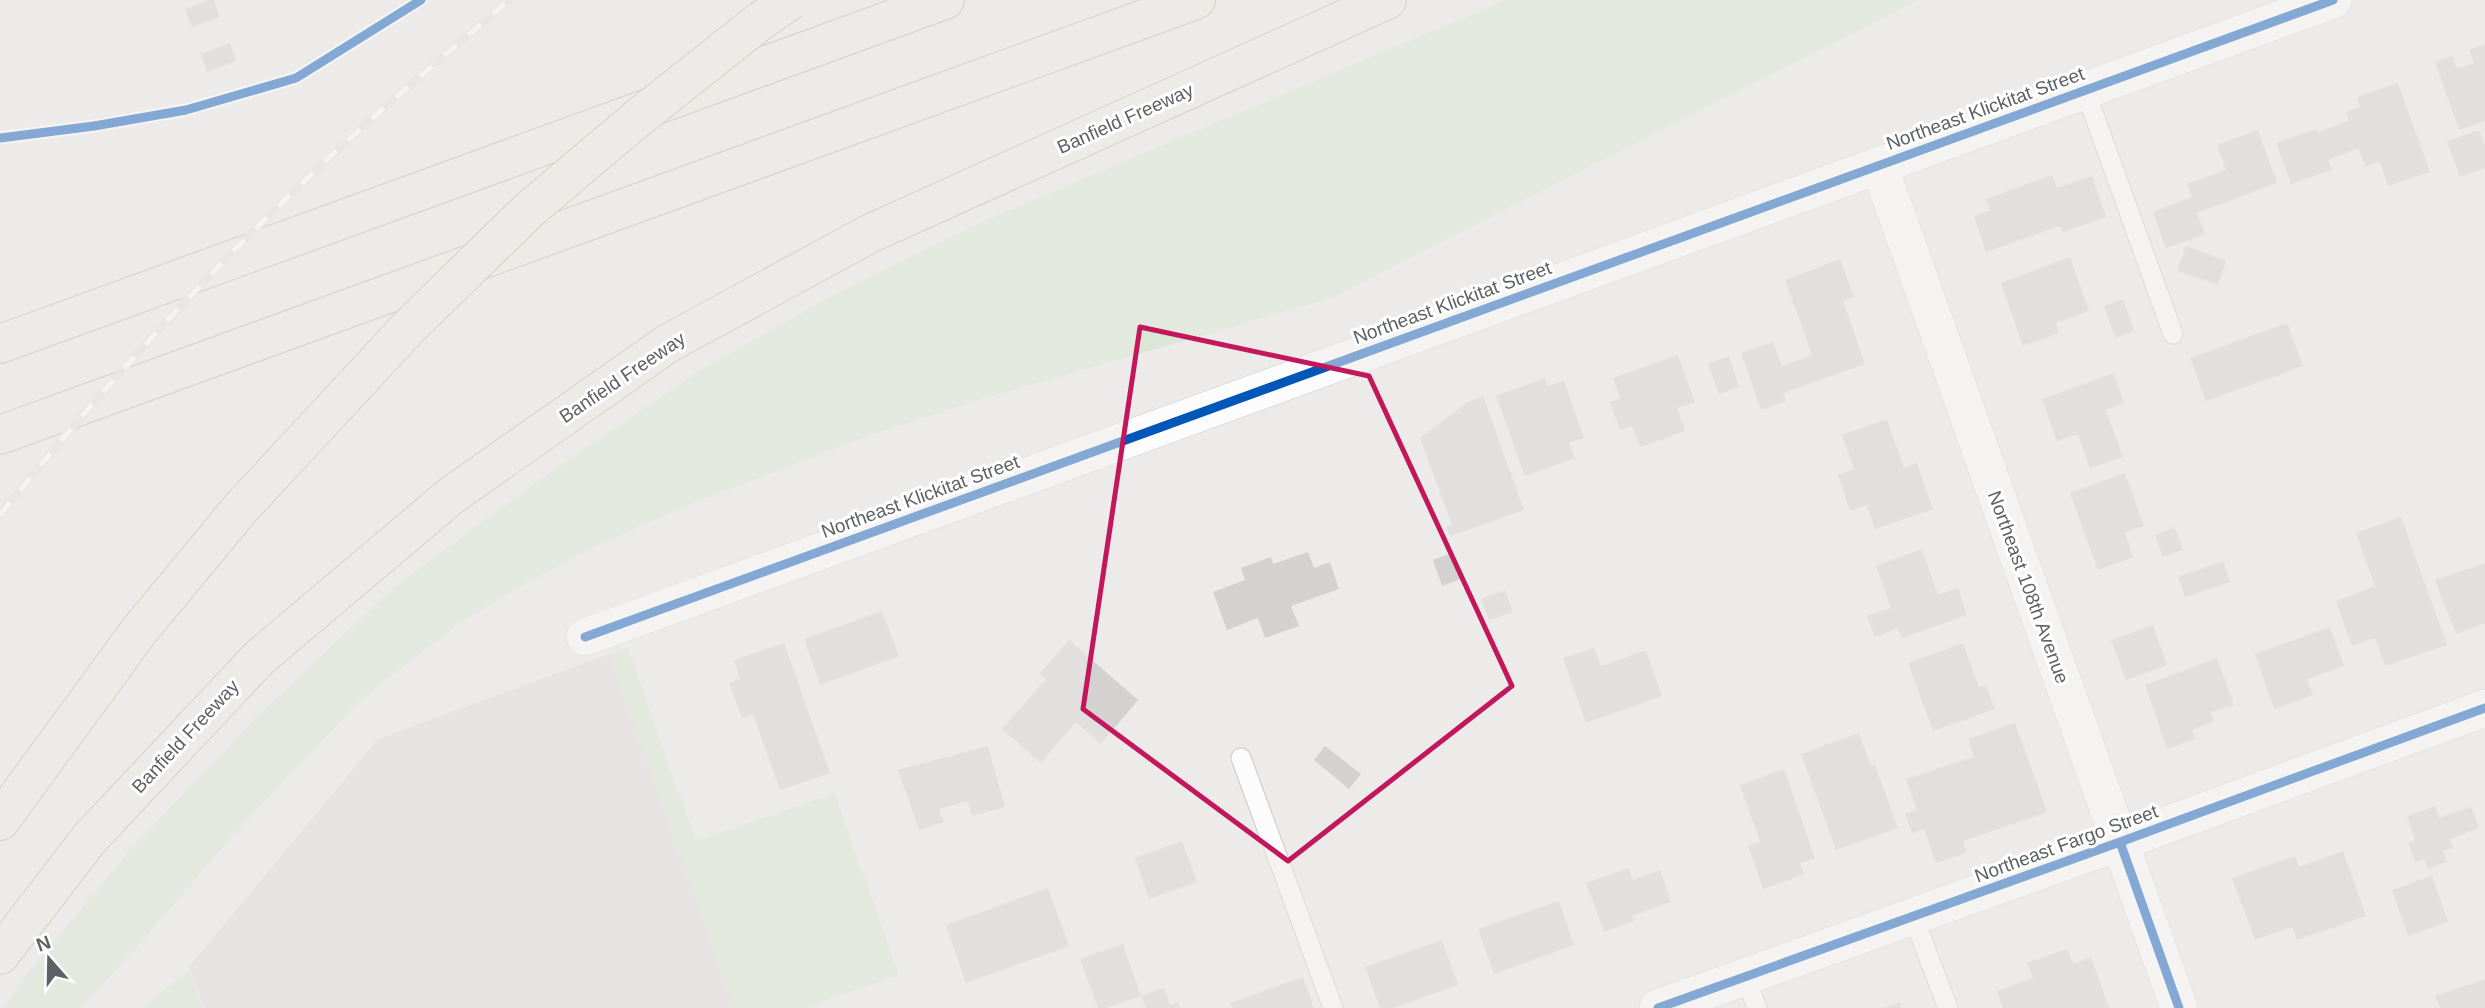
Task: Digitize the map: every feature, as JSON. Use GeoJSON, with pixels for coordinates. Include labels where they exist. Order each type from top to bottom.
{"type":"FeatureCollection","features":[{"type":"Feature","properties":{"kind":"highway"},"geometry":{"type":"LineString","coordinates":[[0,821],[139,631],[240,509],[409,327],[529,210],[638,118],[759,22],[791,0]]}},
{"type":"Feature","properties":{"kind":"highway"},"geometry":{"type":"LineString","coordinates":[[0,344],[946,0]]}},
{"type":"Feature","properties":{"kind":"highway"},"geometry":{"type":"LineString","coordinates":[[0,435],[1196,0]]}},
{"type":"Feature","properties":{"kind":"highway","name":"Banfield Freeway"},"geometry":{"type":"LineString","coordinates":[[0,955],[90,838],[259,658],[452,495],[667,344],[869,234],[1387,0]]}},
{"type":"Feature","properties":{"kind":"street","name":"Northeast Klickitat Street"},"geometry":{"type":"LineString","coordinates":[[585,638],[2333,0]]}},
{"type":"Feature","properties":{"kind":"street","name":"Northeast 108th Avenue"},"geometry":{"type":"LineString","coordinates":[[1879,165],[2179,1008]]}},
{"type":"Feature","properties":{"kind":"street","name":"Northeast Fargo Street"},"geometry":{"type":"LineString","coordinates":[[1658,1008],[1751,992],[1913,916],[2485,708]]}},
{"type":"Feature","properties":{"kind":"lane"},"geometry":{"type":"LineString","coordinates":[[2085,90],[2173,334]]}},
{"type":"Feature","properties":{"kind":"lane"},"geometry":{"type":"LineString","coordinates":[[1241,758],[1333,1008]]}},
{"type":"Feature","properties":{"kind":"lane"},"geometry":{"type":"LineString","coordinates":[[1913,916],[1948,1008]]}},
{"type":"Feature","properties":{"kind":"highlighted area"},"geometry":{"type":"Polygon","coordinates":[[[1140,327],[1369,376],[1512,686],[1288,861],[1083,709],[1140,327]]]}},
{"type":"Feature","properties":{"kind":"shaded area"},"geometry":{"type":"Polygon","coordinates":[[[609,654],[734,1008],[204,1008],[189,967],[378,739],[609,654]]]}},
{"type":"Feature","properties":{"kind":"green space"},"geometry":{"type":"Polygon","coordinates":[[[1506,0],[1918,0],[1329,299],[985,398],[868,436],[686,506],[598,545],[521,586],[460,623],[363,698],[238,830],[81,1008],[3,1008],[26,975],[137,842],[260,713],[395,586],[542,478],[699,371],[826,299],[986,220],[1506,0]]]}},
{"type":"Feature","properties":{"kind":"green space"},"geometry":{"type":"Polygon","coordinates":[[[628,648],[696,841],[835,793],[899,975],[805,1008],[734,1008],[609,654],[628,648]]]}},
{"type":"Feature","properties":{"kind":"green space"},"geometry":{"type":"Polygon","coordinates":[[[189,970],[203,1008],[142,1008],[189,970]]]}},
{"type":"Feature","properties":{"kind":"building"},"geometry":{"type":"Polygon","coordinates":[[[214,0],[220,17],[192,27],[185,9],[214,0]]]}},
{"type":"Feature","properties":{"kind":"building"},"geometry":{"type":"Polygon","coordinates":[[[230,43],[236,61],[207,72],[201,54],[230,43]]]}},
{"type":"Feature","properties":{"kind":"building"},"geometry":{"type":"Polygon","coordinates":[[[2485,44],[2485,121],[2459,130],[2435,62],[2452,56],[2457,69],[2474,63],[2469,50],[2485,44]]]}},
{"type":"Feature","properties":{"kind":"building"},"geometry":{"type":"Polygon","coordinates":[[[2398,83],[2430,172],[2388,186],[2380,161],[2365,167],[2359,148],[2328,160],[2332,170],[2291,184],[2276,143],[2349,121],[2346,112],[2360,107],[2357,97],[2398,83]]]}},
{"type":"Feature","properties":{"kind":"building"},"geometry":{"type":"Polygon","coordinates":[[[2258,130],[2277,183],[2197,213],[2205,234],[2166,248],[2153,212],[2192,197],[2187,184],[2226,170],[2217,145],[2258,130]]]}},
{"type":"Feature","properties":{"kind":"building"},"geometry":{"type":"Polygon","coordinates":[[[2479,130],[2485,146],[2485,168],[2460,177],[2447,141],[2479,130]]]}},
{"type":"Feature","properties":{"kind":"building"},"geometry":{"type":"Polygon","coordinates":[[[2052,175],[2057,188],[2092,176],[2106,217],[2063,232],[2060,226],[1986,252],[1974,216],[1990,210],[1986,199],[2052,175]]]}},
{"type":"Feature","properties":{"kind":"building"},"geometry":{"type":"Polygon","coordinates":[[[2186,246],[2226,261],[2218,285],[2177,271],[2186,246]]]}},
{"type":"Feature","properties":{"kind":"building"},"geometry":{"type":"Polygon","coordinates":[[[2070,257],[2089,311],[2056,323],[2059,333],[2023,346],[2001,283],[2070,257]]]}},
{"type":"Feature","properties":{"kind":"building"},"geometry":{"type":"Polygon","coordinates":[[[1840,259],[1854,297],[1843,301],[1865,364],[1783,393],[1786,401],[1761,410],[1741,353],[1773,342],[1782,366],[1812,355],[1785,280],[1840,259]]]}},
{"type":"Feature","properties":{"kind":"building"},"geometry":{"type":"Polygon","coordinates":[[[2123,299],[2134,331],[2115,338],[2104,306],[2123,299]]]}},
{"type":"Feature","properties":{"kind":"building"},"geometry":{"type":"Polygon","coordinates":[[[2287,323],[2303,366],[2206,401],[2190,358],[2287,323]]]}},
{"type":"Feature","properties":{"kind":"building"},"geometry":{"type":"Polygon","coordinates":[[[1678,355],[1695,402],[1677,408],[1685,431],[1640,447],[1632,426],[1620,430],[1610,402],[1620,399],[1613,378],[1678,355]]]}},
{"type":"Feature","properties":{"kind":"building"},"geometry":{"type":"Polygon","coordinates":[[[1729,356],[1739,387],[1719,394],[1708,364],[1729,356]]]}},
{"type":"Feature","properties":{"kind":"building"},"geometry":{"type":"Polygon","coordinates":[[[2114,373],[2124,403],[2106,410],[2123,457],[2090,468],[2078,434],[2057,441],[2042,399],[2114,373]]]}},
{"type":"Feature","properties":{"kind":"building"},"geometry":{"type":"Polygon","coordinates":[[[1545,378],[1548,386],[1564,381],[1584,438],[1569,443],[1575,458],[1525,476],[1496,396],[1545,378]]]}},
{"type":"Feature","properties":{"kind":"building"},"geometry":{"type":"Polygon","coordinates":[[[1483,396],[1524,510],[1450,536],[1446,527],[1452,525],[1420,438],[1466,403],[1483,396]]]}},
{"type":"Feature","properties":{"kind":"building"},"geometry":{"type":"Polygon","coordinates":[[[1887,419],[1904,468],[1917,463],[1933,509],[1875,529],[1867,505],[1850,511],[1838,475],[1854,469],[1842,435],[1887,419]]]}},
{"type":"Feature","properties":{"kind":"building"},"geometry":{"type":"Polygon","coordinates":[[[2125,473],[2144,526],[2125,532],[2133,557],[2098,570],[2070,493],[2125,473]]]}},
{"type":"Feature","properties":{"kind":"building"},"geometry":{"type":"Polygon","coordinates":[[[2401,517],[2447,645],[2385,666],[2375,638],[2352,646],[2336,601],[2375,586],[2356,533],[2401,517]]]}},
{"type":"Feature","properties":{"kind":"building"},"geometry":{"type":"Polygon","coordinates":[[[2175,527],[2183,550],[2163,557],[2155,535],[2175,527]]]}},
{"type":"Feature","properties":{"kind":"building"},"geometry":{"type":"Polygon","coordinates":[[[1922,549],[1938,595],[1958,588],[1967,615],[1902,638],[1898,628],[1875,637],[1867,616],[1891,608],[1876,566],[1922,549]]]}},
{"type":"Feature","properties":{"kind":"building"},"geometry":{"type":"Polygon","coordinates":[[[1308,552],[1314,568],[1330,562],[1339,589],[1291,606],[1299,626],[1265,638],[1258,618],[1227,630],[1213,592],[1245,580],[1241,568],[1271,557],[1273,564],[1308,552]]]}},
{"type":"Feature","properties":{"kind":"building"},"geometry":{"type":"Polygon","coordinates":[[[1452,553],[1461,579],[1442,586],[1433,560],[1452,553]]]}},
{"type":"Feature","properties":{"kind":"building"},"geometry":{"type":"Polygon","coordinates":[[[2223,561],[2230,582],[2185,597],[2178,577],[2223,561]]]}},
{"type":"Feature","properties":{"kind":"building"},"geometry":{"type":"Polygon","coordinates":[[[2485,563],[2485,623],[2456,634],[2435,580],[2485,563]]]}},
{"type":"Feature","properties":{"kind":"building"},"geometry":{"type":"Polygon","coordinates":[[[1505,590],[1513,612],[1489,620],[1481,599],[1505,590]]]}},
{"type":"Feature","properties":{"kind":"building"},"geometry":{"type":"Polygon","coordinates":[[[882,611],[899,656],[820,685],[804,639],[882,611]]]}},
{"type":"Feature","properties":{"kind":"building"},"geometry":{"type":"Polygon","coordinates":[[[2153,625],[2167,665],[2126,680],[2111,640],[2153,625]]]}},
{"type":"Feature","properties":{"kind":"building"},"geometry":{"type":"Polygon","coordinates":[[[2330,627],[2344,666],[2307,679],[2313,695],[2274,709],[2255,654],[2330,627]]]}},
{"type":"Feature","properties":{"kind":"building"},"geometry":{"type":"Polygon","coordinates":[[[1069,640],[1138,700],[1101,744],[1076,722],[1041,763],[1002,729],[1046,679],[1040,673],[1069,640]]]}},
{"type":"Feature","properties":{"kind":"building"},"geometry":{"type":"Polygon","coordinates":[[[784,643],[830,773],[780,790],[753,714],[742,718],[729,683],[740,679],[734,660],[784,643]]]}},
{"type":"Feature","properties":{"kind":"building"},"geometry":{"type":"Polygon","coordinates":[[[1963,643],[1979,687],[1986,685],[1995,709],[1933,731],[1908,663],[1963,643]]]}},
{"type":"Feature","properties":{"kind":"building"},"geometry":{"type":"Polygon","coordinates":[[[1594,648],[1601,666],[1646,650],[1662,696],[1586,723],[1563,658],[1594,648]]]}},
{"type":"Feature","properties":{"kind":"building"},"geometry":{"type":"Polygon","coordinates":[[[2217,658],[2234,705],[2211,712],[2214,721],[2192,730],[2195,739],[2167,749],[2145,685],[2217,658]]]}},
{"type":"Feature","properties":{"kind":"building"},"geometry":{"type":"Polygon","coordinates":[[[2015,723],[2047,812],[1963,841],[1967,852],[1936,863],[1924,829],[1912,833],[1905,814],[1917,810],[1906,779],[1974,757],[1968,739],[2015,723]]]}},
{"type":"Feature","properties":{"kind":"building"},"geometry":{"type":"Polygon","coordinates":[[[1859,733],[1871,766],[1875,765],[1898,828],[1836,850],[1801,754],[1859,733]]]}},
{"type":"Feature","properties":{"kind":"building"},"geometry":{"type":"Polygon","coordinates":[[[988,746],[1005,807],[972,816],[968,801],[939,809],[944,822],[919,830],[898,770],[988,746]]]}},
{"type":"Feature","properties":{"kind":"building"},"geometry":{"type":"Polygon","coordinates":[[[1325,746],[1361,774],[1349,789],[1314,760],[1325,746]]]}},
{"type":"Feature","properties":{"kind":"building"},"geometry":{"type":"Polygon","coordinates":[[[1784,769],[1815,858],[1800,863],[1804,874],[1763,889],[1748,846],[1760,842],[1740,785],[1784,769]]]}},
{"type":"Feature","properties":{"kind":"building"},"geometry":{"type":"Polygon","coordinates":[[[2435,806],[2439,818],[2471,807],[2479,828],[2450,839],[2453,848],[2443,851],[2447,862],[2428,869],[2424,859],[2415,862],[2408,843],[2415,840],[2407,816],[2435,806]]]}},
{"type":"Feature","properties":{"kind":"building"},"geometry":{"type":"Polygon","coordinates":[[[1182,841],[1197,882],[1149,899],[1135,858],[1182,841]]]}},
{"type":"Feature","properties":{"kind":"building"},"geometry":{"type":"Polygon","coordinates":[[[2343,851],[2366,916],[2297,940],[2292,927],[2255,940],[2232,878],[2295,856],[2299,867],[2343,851]]]}},
{"type":"Feature","properties":{"kind":"building"},"geometry":{"type":"Polygon","coordinates":[[[1629,868],[1633,880],[1660,870],[1671,902],[1632,916],[1634,921],[1604,932],[1586,883],[1629,868]]]}},
{"type":"Feature","properties":{"kind":"building"},"geometry":{"type":"Polygon","coordinates":[[[2432,876],[2448,922],[2408,936],[2392,890],[2432,876]]]}},
{"type":"Feature","properties":{"kind":"building"},"geometry":{"type":"Polygon","coordinates":[[[1048,888],[1069,946],[966,983],[946,925],[1048,888]]]}},
{"type":"Feature","properties":{"kind":"building"},"geometry":{"type":"Polygon","coordinates":[[[1559,901],[1574,945],[1494,974],[1478,929],[1559,901]]]}},
{"type":"Feature","properties":{"kind":"building"},"geometry":{"type":"Polygon","coordinates":[[[1442,940],[1458,985],[1393,1008],[1380,1008],[1365,967],[1442,940]]]}},
{"type":"Feature","properties":{"kind":"building"},"geometry":{"type":"Polygon","coordinates":[[[1123,944],[1141,996],[1107,1008],[1098,1008],[1080,959],[1123,944]]]}},
{"type":"Feature","properties":{"kind":"building"},"geometry":{"type":"Polygon","coordinates":[[[2067,949],[2073,964],[2091,957],[2109,1008],[2003,1008],[1997,991],[2033,978],[2027,963],[2067,949]]]}},
{"type":"Feature","properties":{"kind":"building"},"geometry":{"type":"Polygon","coordinates":[[[1303,977],[1314,1008],[1232,1008],[1230,1003],[1303,977]]]}},
{"type":"Feature","properties":{"kind":"building"},"geometry":{"type":"Polygon","coordinates":[[[2485,979],[2485,1008],[2440,1008],[2435,996],[2485,979]]]}},
{"type":"Feature","properties":{"kind":"building"},"geometry":{"type":"Polygon","coordinates":[[[1164,988],[1170,1005],[1178,1002],[1180,1008],[1146,1008],[1141,996],[1164,988]]]}},
{"type":"Feature","properties":{"kind":"building"},"geometry":{"type":"Polygon","coordinates":[[[1900,1002],[1902,1008],[1885,1008],[1900,1002]]]}},
{"type":"Feature","properties":{"kind":"railway"},"geometry":{"type":"LineString","coordinates":[[0,515],[106,389],[256,229],[347,141],[509,0]]}},
{"type":"Feature","properties":{"kind":"cycle path"},"geometry":{"type":"LineString","coordinates":[[0,138],[94,126],[186,110],[296,78],[421,0]]}},
{"type":"Feature","properties":{"kind":"cycle path"},"geometry":{"type":"LineString","coordinates":[[585,637],[2333,0]]}},
{"type":"Feature","properties":{"kind":"cycle path"},"geometry":{"type":"LineString","coordinates":[[1658,1008],[2485,708]]}},
{"type":"Feature","properties":{"kind":"cycle path"},"geometry":{"type":"LineString","coordinates":[[2120,842],[2179,1008]]}}]}
